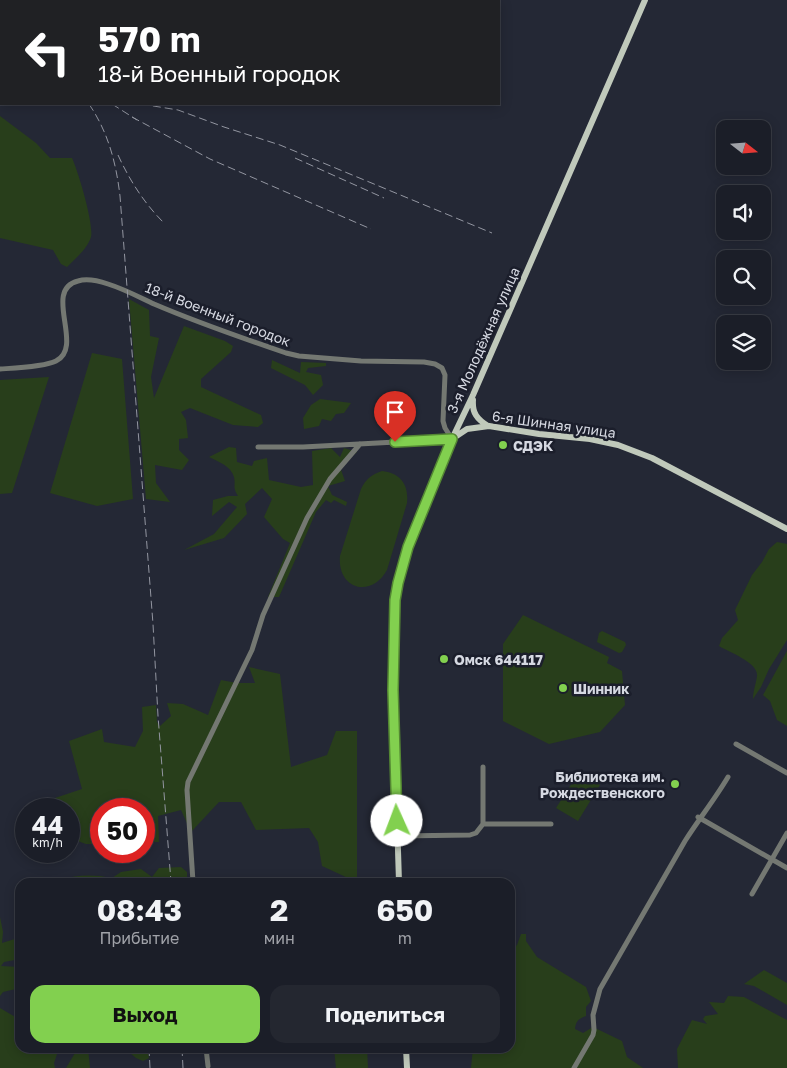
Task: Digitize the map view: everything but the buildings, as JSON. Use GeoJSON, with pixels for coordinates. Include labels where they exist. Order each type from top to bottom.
{"type":"FeatureCollection","features":[{"type":"Feature","properties":{"kind":"main road","name":"3-я Молодёжная улица"},"geometry":{"type":"LineString","coordinates":[[399,878],[393,690],[395,600],[408,547],[452,439],[474,395],[645,0]]}},
{"type":"Feature","properties":{"kind":"main road"},"geometry":{"type":"LineString","coordinates":[[474,395],[472,408],[475,416],[489,426]]}},
{"type":"Feature","properties":{"kind":"main road","name":"6-я Шинная улица"},"geometry":{"type":"LineString","coordinates":[[452,439],[467,429],[489,426],[539,434],[590,439],[623,447],[652,458],[787,529]]}},
{"type":"Feature","properties":{"kind":"main road"},"geometry":{"type":"LineString","coordinates":[[406,1053],[407,1068]]}},
{"type":"Feature","properties":{"kind":"street","name":"18-й Военный городок"},"geometry":{"type":"LineString","coordinates":[[0,369],[50,363],[58,360],[66,349],[67,340],[62,304],[68,288],[77,281],[97,281],[109,284],[174,312],[286,353],[361,361],[424,362],[435,364],[442,368],[445,375],[444,420],[445,428],[452,439]]}},
{"type":"Feature","properties":{"kind":"street"},"geometry":{"type":"LineString","coordinates":[[258,447],[452,439]]}},
{"type":"Feature","properties":{"kind":"street"},"geometry":{"type":"LineString","coordinates":[[194,878],[186,790],[188,782],[252,650],[263,616],[307,518],[330,479],[360,444]]}},
{"type":"Feature","properties":{"kind":"street"},"geometry":{"type":"LineString","coordinates":[[736,744],[787,773]]}},
{"type":"Feature","properties":{"kind":"street"},"geometry":{"type":"LineString","coordinates":[[398,836],[470,835],[476,832],[483,824],[482,768]]}},
{"type":"Feature","properties":{"kind":"street"},"geometry":{"type":"LineString","coordinates":[[574,1068],[593,1035],[593,1015],[600,989],[699,817],[713,801],[728,777]]}},
{"type":"Feature","properties":{"kind":"street"},"geometry":{"type":"LineString","coordinates":[[699,817],[787,868]]}},
{"type":"Feature","properties":{"kind":"street"},"geometry":{"type":"LineString","coordinates":[[483,824],[551,824]]}},
{"type":"Feature","properties":{"kind":"street"},"geometry":{"type":"LineString","coordinates":[[752,894],[787,833]]}},
{"type":"Feature","properties":{"kind":"street"},"geometry":{"type":"LineString","coordinates":[[207,1053],[208,1066]]}},
{"type":"Feature","properties":{"kind":"green space"},"geometry":{"type":"Polygon","coordinates":[[[0,116],[36,143],[50,158],[72,158],[88,210],[91,237],[84,249],[67,267],[61,264],[53,250],[0,238],[0,116]]]}},
{"type":"Feature","properties":{"kind":"green space"},"geometry":{"type":"Polygon","coordinates":[[[129,299],[149,310],[150,336],[159,338],[151,377],[154,398],[184,326],[225,341],[233,346],[231,352],[201,379],[201,387],[261,415],[263,423],[258,427],[233,425],[190,408],[181,412],[186,420],[188,438],[179,439],[179,450],[189,460],[182,470],[155,465],[156,483],[170,502],[146,499],[129,299]]]}},
{"type":"Feature","properties":{"kind":"green space"},"geometry":{"type":"Polygon","coordinates":[[[92,353],[122,359],[133,499],[97,506],[50,493],[92,353]]]}},
{"type":"Feature","properties":{"kind":"green space"},"geometry":{"type":"Polygon","coordinates":[[[272,360],[300,373],[301,362],[326,363],[326,366],[308,368],[306,372],[321,375],[323,385],[313,395],[305,385],[271,368],[272,360]]]}},
{"type":"Feature","properties":{"kind":"green space"},"geometry":{"type":"Polygon","coordinates":[[[49,377],[12,493],[0,494],[0,380],[49,377]]]}},
{"type":"Feature","properties":{"kind":"green space"},"geometry":{"type":"Polygon","coordinates":[[[320,399],[351,403],[344,413],[336,414],[331,421],[322,419],[319,426],[304,429],[303,418],[311,405],[320,399]]]}},
{"type":"Feature","properties":{"kind":"green space"},"geometry":{"type":"Polygon","coordinates":[[[229,447],[236,448],[237,462],[252,466],[254,461],[267,458],[269,480],[301,487],[313,485],[312,451],[331,448],[340,457],[344,448],[357,452],[340,467],[345,481],[328,486],[332,495],[347,502],[346,506],[334,500],[331,503],[326,500],[316,512],[279,597],[268,597],[290,543],[283,539],[264,517],[272,499],[262,488],[245,504],[247,514],[224,538],[184,550],[214,534],[237,507],[229,502],[212,516],[213,500],[228,496],[238,496],[234,477],[230,470],[209,457],[229,447]]]}},
{"type":"Feature","properties":{"kind":"green space"},"geometry":{"type":"Polygon","coordinates":[[[382,471],[394,474],[402,481],[405,485],[407,503],[387,570],[372,585],[356,586],[349,583],[344,576],[340,556],[361,489],[369,478],[382,471]]]}},
{"type":"Feature","properties":{"kind":"green space"},"geometry":{"type":"Polygon","coordinates":[[[777,542],[787,544],[787,640],[753,699],[757,676],[756,671],[748,662],[719,646],[722,638],[738,620],[735,610],[752,575],[769,549],[777,542]]]}},
{"type":"Feature","properties":{"kind":"green space","name":"Шинник"},"geometry":{"type":"Polygon","coordinates":[[[523,615],[609,657],[607,663],[622,671],[625,705],[600,732],[549,744],[503,721],[503,644],[523,615]]]}},
{"type":"Feature","properties":{"kind":"green space"},"geometry":{"type":"Polygon","coordinates":[[[602,631],[625,642],[626,645],[622,652],[619,653],[597,642],[599,633],[602,631]]]}},
{"type":"Feature","properties":{"kind":"green space"},"geometry":{"type":"Polygon","coordinates":[[[787,651],[787,726],[777,720],[770,701],[763,695],[787,651]]]}},
{"type":"Feature","properties":{"kind":"green space"},"geometry":{"type":"Polygon","coordinates":[[[249,667],[280,674],[291,767],[327,755],[336,731],[357,731],[357,878],[348,878],[322,866],[318,842],[309,828],[256,830],[241,802],[219,802],[191,832],[181,810],[158,816],[159,842],[155,842],[155,798],[90,798],[90,844],[80,842],[80,798],[55,798],[82,789],[69,741],[102,729],[104,742],[135,747],[143,731],[142,707],[156,705],[157,722],[160,726],[171,716],[167,703],[183,704],[208,715],[221,680],[237,683],[255,683],[249,667]]]}},
{"type":"Feature","properties":{"kind":"green space"},"geometry":{"type":"Polygon","coordinates":[[[579,772],[600,785],[578,821],[556,808],[579,772]]]}},
{"type":"Feature","properties":{"kind":"green space"},"geometry":{"type":"Polygon","coordinates":[[[181,867],[187,872],[187,877],[112,878],[121,872],[141,869],[152,877],[159,868],[181,867]]]}},
{"type":"Feature","properties":{"kind":"green space"},"geometry":{"type":"Polygon","coordinates":[[[78,876],[112,878],[64,878],[78,876]]]}},
{"type":"Feature","properties":{"kind":"green space"},"geometry":{"type":"Polygon","coordinates":[[[0,917],[3,932],[2,943],[15,939],[15,960],[4,962],[1,966],[15,967],[15,989],[3,992],[0,996],[0,917]]]}},
{"type":"Feature","properties":{"kind":"green space"},"geometry":{"type":"Polygon","coordinates":[[[521,934],[526,934],[526,941],[537,957],[586,987],[591,1001],[586,1007],[586,1016],[578,1021],[575,1029],[583,1033],[593,1027],[622,1041],[627,1057],[643,1068],[471,1068],[472,1053],[515,1053],[515,947],[521,934]]]}},
{"type":"Feature","properties":{"kind":"green space"},"geometry":{"type":"Polygon","coordinates":[[[764,970],[787,983],[787,1005],[754,986],[744,984],[764,970]]]}},
{"type":"Feature","properties":{"kind":"green space"},"geometry":{"type":"Polygon","coordinates":[[[728,996],[744,997],[787,1020],[787,1068],[678,1068],[677,1049],[692,1020],[707,1024],[703,1019],[705,1016],[718,1014],[709,1002],[724,1003],[728,996]]]}},
{"type":"Feature","properties":{"kind":"green space"},"geometry":{"type":"Polygon","coordinates":[[[0,1008],[15,1017],[15,1053],[57,1053],[54,1063],[55,1068],[0,1068],[0,1008]]]}},
{"type":"Feature","properties":{"kind":"green space"},"geometry":{"type":"Polygon","coordinates":[[[75,1053],[88,1053],[90,1068],[66,1068],[75,1053]]]}},
{"type":"Feature","properties":{"kind":"green space"},"geometry":{"type":"Polygon","coordinates":[[[130,1053],[148,1053],[149,1058],[143,1061],[130,1053]]]}},
{"type":"Feature","properties":{"kind":"green space"},"geometry":{"type":"Polygon","coordinates":[[[334,1053],[367,1053],[368,1068],[336,1068],[334,1053]]]}},
{"type":"Feature","properties":{"kind":"railway"},"geometry":{"type":"LineString","coordinates":[[90,105],[106,136],[116,171],[120,196],[171,878]]}},
{"type":"Feature","properties":{"kind":"railway"},"geometry":{"type":"LineString","coordinates":[[114,105],[137,120]]}},
{"type":"Feature","properties":{"kind":"railway"},"geometry":{"type":"LineString","coordinates":[[147,105],[178,110],[280,145],[492,233]]}},
{"type":"Feature","properties":{"kind":"railway"},"geometry":{"type":"LineString","coordinates":[[132,117],[210,159],[371,229]]}},
{"type":"Feature","properties":{"kind":"railway"},"geometry":{"type":"LineString","coordinates":[[118,155],[138,191],[164,223]]}},
{"type":"Feature","properties":{"kind":"railway"},"geometry":{"type":"LineString","coordinates":[[295,158],[384,198]]}},
{"type":"Feature","properties":{"kind":"railway"},"geometry":{"type":"LineString","coordinates":[[149,1053],[150,1068]]}},
{"type":"Feature","properties":{"kind":"railway"},"geometry":{"type":"LineString","coordinates":[[182,1053],[183,1068]]}},
{"type":"Feature","properties":{"kind":"place","name":"СДЭК"},"geometry":{"type":"Point","coordinates":[503,445]}},
{"type":"Feature","properties":{"kind":"place","name":"Омск 644117"},"geometry":{"type":"Point","coordinates":[444,659]}},
{"type":"Feature","properties":{"kind":"place","name":"Шинник"},"geometry":{"type":"Point","coordinates":[563,688]}},
{"type":"Feature","properties":{"kind":"place","name":"Библиотека им. Рождественского"},"geometry":{"type":"Point","coordinates":[675,784]}},
{"type":"Feature","properties":{"kind":"route"},"geometry":{"type":"LineString","coordinates":[[395,442],[452,439],[408,547],[395,600],[393,690],[397,821]]}}]}
